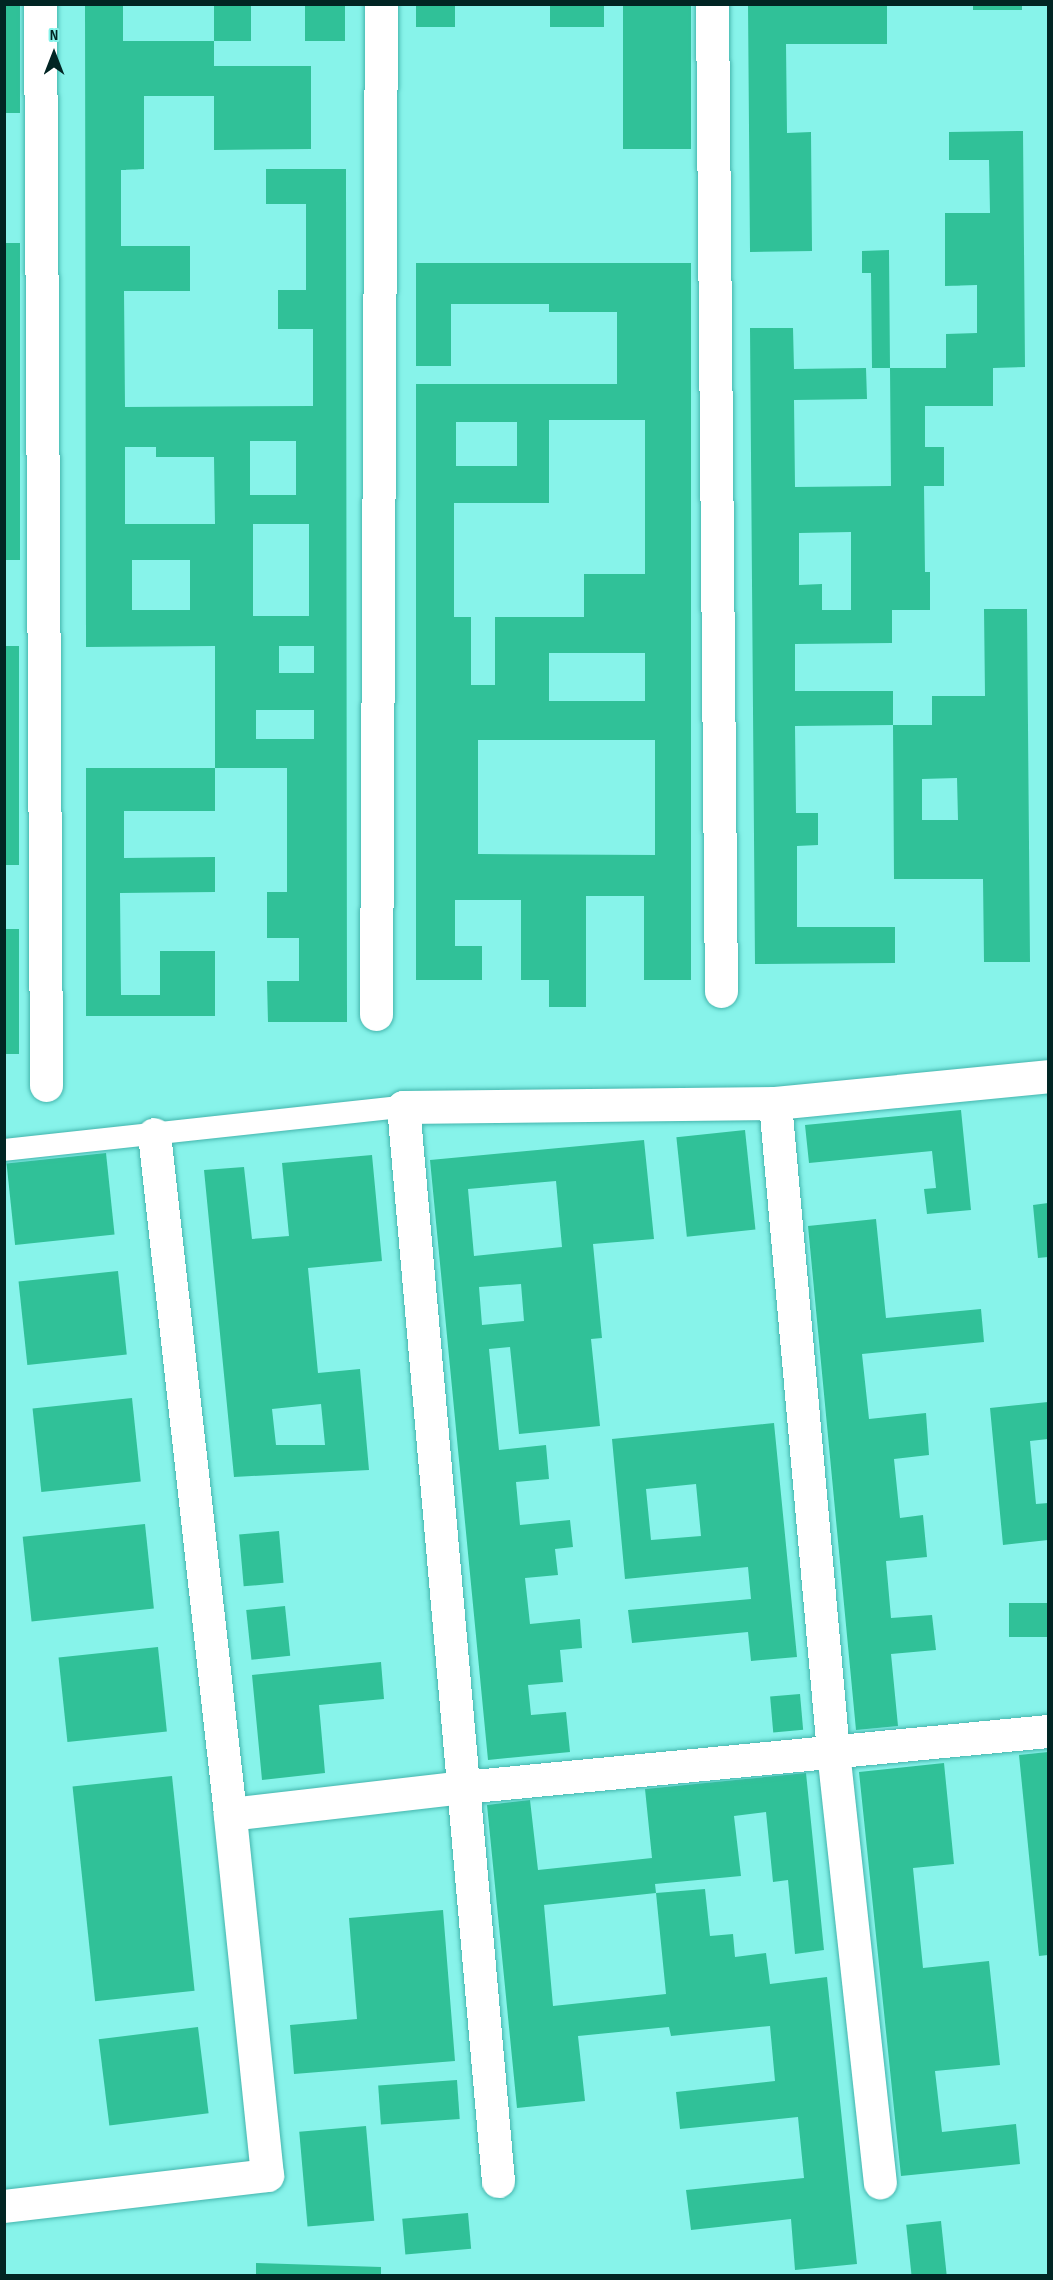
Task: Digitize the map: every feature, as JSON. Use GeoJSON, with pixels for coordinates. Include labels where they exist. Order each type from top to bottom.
{"type":"FeatureCollection","features":[{"type":"Feature","properties":{"kind":"street"},"geometry":{"type":"LineString","coordinates":[[40,4],[46,1085]]}},
{"type":"Feature","properties":{"kind":"street"},"geometry":{"type":"LineString","coordinates":[[376,1014],[381,4]]}},
{"type":"Feature","properties":{"kind":"street"},"geometry":{"type":"LineString","coordinates":[[712,4],[721,991]]}},
{"type":"Feature","properties":{"kind":"street"},"geometry":{"type":"LineString","coordinates":[[498,2181],[403,1107],[776,1103],[1048,1076]]}},
{"type":"Feature","properties":{"kind":"street"},"geometry":{"type":"LineString","coordinates":[[776,1103],[833,1750],[880,2182]]}},
{"type":"Feature","properties":{"kind":"street"},"geometry":{"type":"LineString","coordinates":[[4,2206],[267,2175],[230,1814],[154,1134]]}},
{"type":"Feature","properties":{"kind":"street"},"geometry":{"type":"LineString","coordinates":[[230,1814],[463,1787],[1048,1731]]}},
{"type":"Feature","properties":{"kind":"lane"},"geometry":{"type":"LineString","coordinates":[[4,1150],[403,1107]]}},
{"type":"Feature","properties":{"kind":"building"},"geometry":{"type":"Polygon","coordinates":[[[4,4],[20,4],[20,113],[4,113],[4,4]]]}},
{"type":"Feature","properties":{"kind":"building"},"geometry":{"type":"Polygon","coordinates":[[[85,4],[123,4],[123,41],[214,41],[214,66],[311,66],[311,149],[214,150],[214,96],[144,96],[144,169],[121,170],[121,246],[190,246],[190,291],[124,291],[125,407],[313,406],[313,329],[278,329],[278,290],[306,290],[306,204],[266,204],[266,169],[346,169],[347,1022],[268,1022],[267,981],[299,981],[299,938],[267,938],[267,892],[287,892],[287,768],[215,768],[215,646],[86,647],[85,4]],[[250,441],[250,495],[296,495],[296,441],[250,441]],[[125,447],[125,524],[215,524],[214,457],[156,457],[156,447],[125,447]],[[253,524],[253,616],[309,616],[309,524],[253,524]],[[132,560],[132,610],[190,610],[190,560],[132,560]],[[279,646],[279,673],[314,673],[314,646],[279,646]],[[256,710],[256,739],[314,739],[314,710],[256,710]]]}},
{"type":"Feature","properties":{"kind":"building"},"geometry":{"type":"Polygon","coordinates":[[[214,4],[251,4],[251,41],[214,41],[214,4]]]}},
{"type":"Feature","properties":{"kind":"building"},"geometry":{"type":"Polygon","coordinates":[[[305,4],[345,4],[345,41],[305,41],[305,4]]]}},
{"type":"Feature","properties":{"kind":"building"},"geometry":{"type":"Polygon","coordinates":[[[416,4],[455,4],[455,27],[416,27],[416,4]]]}},
{"type":"Feature","properties":{"kind":"building"},"geometry":{"type":"Polygon","coordinates":[[[550,4],[604,4],[604,27],[550,27],[550,4]]]}},
{"type":"Feature","properties":{"kind":"building"},"geometry":{"type":"Polygon","coordinates":[[[623,4],[691,4],[691,149],[623,149],[623,4]]]}},
{"type":"Feature","properties":{"kind":"building"},"geometry":{"type":"Polygon","coordinates":[[[748,4],[887,4],[887,44],[786,44],[787,133],[811,132],[812,251],[750,252],[748,4]]]}},
{"type":"Feature","properties":{"kind":"building"},"geometry":{"type":"Polygon","coordinates":[[[973,4],[1022,4],[1022,10],[973,10],[973,4]]]}},
{"type":"Feature","properties":{"kind":"building"},"geometry":{"type":"Polygon","coordinates":[[[1023,131],[1025,367],[993,368],[993,406],[925,406],[925,447],[944,447],[944,486],[924,486],[925,572],[930,572],[930,610],[892,610],[892,643],[795,644],[795,691],[893,691],[893,725],[795,726],[796,813],[818,813],[818,845],[797,846],[797,927],[895,927],[895,963],[755,964],[750,328],[793,328],[794,369],[866,368],[867,399],[794,400],[795,487],[891,486],[890,368],[946,368],[946,334],[977,333],[977,285],[945,286],[945,213],[990,213],[989,160],[949,160],[949,132],[1023,131]],[[851,532],[799,533],[799,585],[822,584],[822,610],[851,610],[851,532]]]}},
{"type":"Feature","properties":{"kind":"building"},"geometry":{"type":"Polygon","coordinates":[[[4,243],[20,243],[20,560],[4,560],[4,243]]]}},
{"type":"Feature","properties":{"kind":"building"},"geometry":{"type":"Polygon","coordinates":[[[889,250],[890,368],[872,368],[871,273],[862,273],[862,251],[889,250]]]}},
{"type":"Feature","properties":{"kind":"building"},"geometry":{"type":"Polygon","coordinates":[[[416,263],[691,263],[691,980],[644,980],[644,896],[586,896],[586,1007],[549,1007],[549,980],[521,980],[521,900],[455,900],[455,946],[482,946],[482,980],[416,980],[416,384],[617,384],[617,312],[549,312],[549,304],[451,304],[451,366],[416,366],[416,263]],[[549,420],[549,503],[454,503],[454,617],[471,617],[471,685],[495,685],[495,617],[584,617],[584,574],[645,574],[645,420],[549,420]],[[456,422],[456,466],[517,466],[517,422],[456,422]],[[549,653],[549,701],[645,701],[645,653],[549,653]],[[478,740],[478,854],[655,855],[655,740],[478,740]]]}},
{"type":"Feature","properties":{"kind":"building"},"geometry":{"type":"Polygon","coordinates":[[[984,609],[1027,609],[1030,962],[984,962],[983,879],[894,879],[893,725],[932,725],[932,696],[985,696],[984,609]],[[957,778],[922,779],[922,820],[958,820],[957,778]]]}},
{"type":"Feature","properties":{"kind":"building"},"geometry":{"type":"Polygon","coordinates":[[[4,646],[19,646],[19,865],[4,865],[4,646]]]}},
{"type":"Feature","properties":{"kind":"building"},"geometry":{"type":"Polygon","coordinates":[[[86,768],[215,768],[215,811],[124,811],[124,858],[215,857],[215,892],[120,893],[121,995],[160,995],[160,951],[215,951],[215,1016],[86,1016],[86,768]]]}},
{"type":"Feature","properties":{"kind":"building"},"geometry":{"type":"Polygon","coordinates":[[[4,929],[19,929],[19,1054],[4,1054],[4,929]]]}},
{"type":"Feature","properties":{"kind":"building"},"geometry":{"type":"Polygon","coordinates":[[[961,1110],[971,1210],[927,1214],[924,1189],[936,1188],[932,1151],[809,1163],[805,1125],[961,1110]]]}},
{"type":"Feature","properties":{"kind":"building"},"geometry":{"type":"Polygon","coordinates":[[[745,1130],[755,1229],[687,1237],[676,1137],[745,1130]]]}},
{"type":"Feature","properties":{"kind":"building"},"geometry":{"type":"Polygon","coordinates":[[[644,1140],[654,1239],[593,1244],[602,1338],[591,1339],[600,1426],[519,1434],[510,1347],[489,1349],[499,1450],[546,1445],[549,1479],[516,1482],[520,1525],[570,1520],[573,1547],[555,1549],[558,1575],[525,1578],[530,1624],[580,1619],[582,1648],[560,1650],[563,1682],[528,1685],[531,1715],[566,1712],[570,1752],[488,1760],[430,1160],[644,1140]],[[556,1181],[468,1189],[474,1256],[562,1247],[556,1181]],[[521,1284],[479,1287],[482,1325],[524,1321],[521,1284]]]}},
{"type":"Feature","properties":{"kind":"building"},"geometry":{"type":"Polygon","coordinates":[[[106,1153],[115,1235],[15,1245],[7,1163],[106,1153]]]}},
{"type":"Feature","properties":{"kind":"building"},"geometry":{"type":"Polygon","coordinates":[[[372,1155],[382,1261],[308,1268],[318,1373],[360,1369],[369,1470],[234,1477],[204,1170],[244,1167],[252,1239],[289,1236],[282,1163],[372,1155]],[[321,1404],[272,1409],[276,1445],[325,1445],[321,1404]]]}},
{"type":"Feature","properties":{"kind":"building"},"geometry":{"type":"Polygon","coordinates":[[[1048,1203],[1048,1257],[1038,1258],[1033,1205],[1048,1203]]]}},
{"type":"Feature","properties":{"kind":"building"},"geometry":{"type":"Polygon","coordinates":[[[876,1219],[886,1318],[981,1309],[984,1342],[862,1354],[869,1419],[926,1413],[929,1455],[894,1459],[900,1518],[923,1515],[927,1557],[886,1561],[891,1618],[932,1615],[936,1650],[891,1654],[898,1726],[856,1730],[808,1226],[876,1219]]]}},
{"type":"Feature","properties":{"kind":"building"},"geometry":{"type":"Polygon","coordinates":[[[118,1271],[127,1355],[27,1365],[19,1281],[118,1271]]]}},
{"type":"Feature","properties":{"kind":"building"},"geometry":{"type":"Polygon","coordinates":[[[132,1398],[141,1482],[41,1492],[33,1408],[132,1398]]]}},
{"type":"Feature","properties":{"kind":"building"},"geometry":{"type":"Polygon","coordinates":[[[1048,1402],[1048,1439],[1030,1441],[1036,1504],[1048,1503],[1048,1540],[1003,1545],[990,1408],[1048,1402]]]}},
{"type":"Feature","properties":{"kind":"building"},"geometry":{"type":"Polygon","coordinates":[[[774,1423],[797,1657],[751,1661],[748,1632],[632,1643],[628,1610],[751,1599],[748,1567],[625,1579],[612,1439],[774,1423]],[[696,1484],[646,1489],[651,1540],[701,1536],[696,1484]]]}},
{"type":"Feature","properties":{"kind":"building"},"geometry":{"type":"Polygon","coordinates":[[[145,1524],[154,1609],[32,1621],[23,1537],[145,1524]]]}},
{"type":"Feature","properties":{"kind":"building"},"geometry":{"type":"Polygon","coordinates":[[[279,1531],[284,1583],[244,1586],[239,1534],[279,1531]]]}},
{"type":"Feature","properties":{"kind":"building"},"geometry":{"type":"Polygon","coordinates":[[[1009,1603],[1048,1603],[1048,1637],[1009,1637],[1009,1603]]]}},
{"type":"Feature","properties":{"kind":"building"},"geometry":{"type":"Polygon","coordinates":[[[285,1606],[290,1656],[251,1660],[246,1610],[285,1606]]]}},
{"type":"Feature","properties":{"kind":"building"},"geometry":{"type":"Polygon","coordinates":[[[158,1647],[167,1732],[67,1742],[59,1657],[158,1647]]]}},
{"type":"Feature","properties":{"kind":"building"},"geometry":{"type":"Polygon","coordinates":[[[381,1662],[384,1699],[319,1705],[325,1773],[262,1780],[252,1675],[381,1662]]]}},
{"type":"Feature","properties":{"kind":"building"},"geometry":{"type":"Polygon","coordinates":[[[800,1694],[803,1730],[773,1732],[770,1697],[800,1694]]]}},
{"type":"Feature","properties":{"kind":"building"},"geometry":{"type":"Polygon","coordinates":[[[1048,1752],[1048,1955],[1039,1956],[1019,1755],[1048,1752]]]}},
{"type":"Feature","properties":{"kind":"building"},"geometry":{"type":"Polygon","coordinates":[[[944,1763],[954,1864],[913,1868],[923,1968],[989,1961],[1000,2065],[935,2071],[942,2132],[1016,2124],[1020,2164],[901,2176],[859,1772],[944,1763]]]}},
{"type":"Feature","properties":{"kind":"building"},"geometry":{"type":"Polygon","coordinates":[[[806,1773],[824,1950],[795,1954],[788,1880],[773,1882],[766,1812],[734,1816],[741,1876],[655,1884],[656,1893],[705,1889],[710,1936],[733,1934],[735,1957],[766,1953],[770,1984],[827,1977],[857,2264],[795,2270],[791,2219],[691,2230],[686,2190],[804,2178],[798,2117],[680,2129],[676,2092],[775,2081],[770,2026],[671,2036],[669,2027],[578,2036],[585,2101],[517,2108],[487,1805],[530,1800],[538,1870],[652,1858],[645,1789],[806,1773]],[[656,1893],[544,1905],[553,2006],[666,1994],[656,1893]]]}},
{"type":"Feature","properties":{"kind":"building"},"geometry":{"type":"Polygon","coordinates":[[[172,1776],[195,1991],[95,2001],[73,1786],[172,1776]]]}},
{"type":"Feature","properties":{"kind":"building"},"geometry":{"type":"Polygon","coordinates":[[[443,1910],[455,2061],[294,2074],[290,2025],[357,2019],[349,1918],[443,1910]]]}},
{"type":"Feature","properties":{"kind":"building"},"geometry":{"type":"Polygon","coordinates":[[[198,2027],[209,2113],[109,2126],[99,2039],[198,2027]]]}},
{"type":"Feature","properties":{"kind":"building"},"geometry":{"type":"Polygon","coordinates":[[[457,2080],[460,2119],[381,2124],[378,2086],[457,2080]]]}},
{"type":"Feature","properties":{"kind":"building"},"geometry":{"type":"Polygon","coordinates":[[[366,2126],[374,2221],[308,2226],[299,2132],[366,2126]]]}},
{"type":"Feature","properties":{"kind":"building"},"geometry":{"type":"Polygon","coordinates":[[[468,2213],[471,2249],[405,2255],[402,2219],[468,2213]]]}},
{"type":"Feature","properties":{"kind":"building"},"geometry":{"type":"Polygon","coordinates":[[[941,2221],[947,2275],[912,2276],[906,2225],[941,2221]]]}},
{"type":"Feature","properties":{"kind":"building"},"geometry":{"type":"Polygon","coordinates":[[[256,2263],[381,2267],[381,2276],[256,2276],[256,2263]]]}}]}
